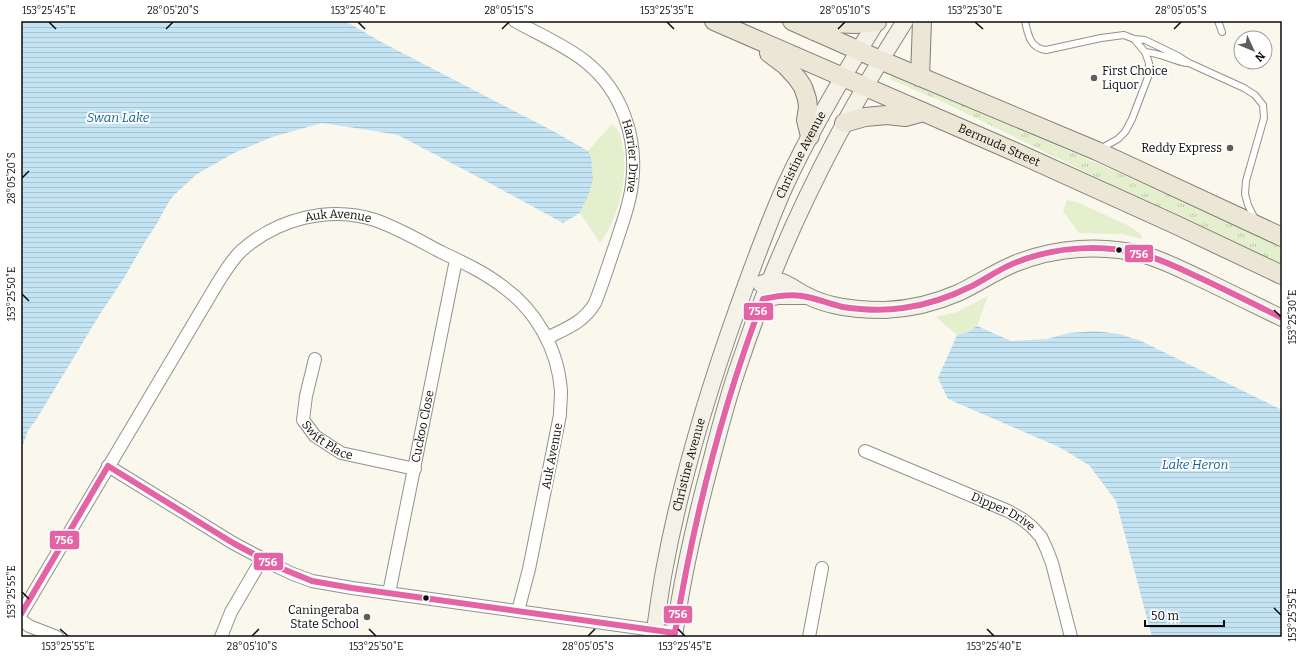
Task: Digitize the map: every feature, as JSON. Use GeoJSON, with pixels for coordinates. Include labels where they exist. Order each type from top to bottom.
{"type":"FeatureCollection","features":[{"type":"Feature","properties":{"kind":"main road","name":"Bermuda Street"},"geometry":{"type":"LineString","coordinates":[[714,21],[1091,186],[1282,275]]}},
{"type":"Feature","properties":{"kind":"main road"},"geometry":{"type":"LineString","coordinates":[[792,21],[880,60],[1096,151],[1282,237]]}},
{"type":"Feature","properties":{"kind":"main road"},"geometry":{"type":"LineString","coordinates":[[920,77],[922,21]]}},
{"type":"Feature","properties":{"kind":"main road"},"geometry":{"type":"LineString","coordinates":[[814,31],[826,23],[856,24],[877,22]]}},
{"type":"Feature","properties":{"kind":"main road"},"geometry":{"type":"LineString","coordinates":[[759,41],[771,55],[791,71],[803,87],[807,99],[808,107],[806,120],[810,136]]}},
{"type":"Feature","properties":{"kind":"main road"},"geometry":{"type":"LineString","coordinates":[[844,123],[865,117],[887,115],[905,117],[923,112]]}},
{"type":"Feature","properties":{"kind":"street","name":"Harrier Drive"},"geometry":{"type":"LineString","coordinates":[[515,21],[572,52],[586,62],[599,75],[610,88],[619,103],[626,120],[634,154],[632,186],[629,198],[596,303],[589,313],[578,322],[547,338]]}},
{"type":"Feature","properties":{"kind":"street","name":"Christine Avenue"},"geometry":{"type":"LineString","coordinates":[[674,635],[698,509],[739,364],[763,299],[811,188],[864,86],[904,21]]}},
{"type":"Feature","properties":{"kind":"street","name":"Christine Avenue"},"geometry":{"type":"LineString","coordinates":[[654,634],[664,571],[694,443],[741,297],[778,202],[810,136],[877,22]]}},
{"type":"Feature","properties":{"kind":"street","name":"Auk Avenue"},"geometry":{"type":"LineString","coordinates":[[21,614],[230,264],[239,253],[266,233],[281,225],[299,219],[317,216],[347,214],[375,220],[395,228],[492,279],[514,295],[535,317],[547,338],[555,359],[559,376],[561,392],[560,415],[529,569],[518,611]]}},
{"type":"Feature","properties":{"kind":"street"},"geometry":{"type":"LineString","coordinates":[[741,297],[758,286],[770,281],[781,282],[807,296],[834,305],[878,310],[903,308],[929,303],[956,294],[1005,268],[1039,255],[1078,249],[1105,249],[1132,253],[1158,260],[1192,274],[1282,318]]}},
{"type":"Feature","properties":{"kind":"street","name":"Cuckoo Close"},"geometry":{"type":"LineString","coordinates":[[389,593],[456,260]]}},
{"type":"Feature","properties":{"kind":"street"},"geometry":{"type":"LineString","coordinates":[[763,299],[779,296],[807,296]]}},
{"type":"Feature","properties":{"kind":"street","name":"Swift Place"},"geometry":{"type":"LineString","coordinates":[[315,359],[306,396],[304,420],[315,436],[341,453],[415,469]]}},
{"type":"Feature","properties":{"kind":"street"},"geometry":{"type":"LineString","coordinates":[[694,443],[698,449],[705,448],[715,420],[727,403]]}},
{"type":"Feature","properties":{"kind":"street","name":"Dipper Drive"},"geometry":{"type":"LineString","coordinates":[[865,451],[1008,511],[1032,527],[1041,537],[1052,563],[1071,637]]}},
{"type":"Feature","properties":{"kind":"street"},"geometry":{"type":"LineString","coordinates":[[108,466],[233,543],[293,574],[312,581],[595,621],[654,634],[674,635]]}},
{"type":"Feature","properties":{"kind":"street"},"geometry":{"type":"LineString","coordinates":[[221,637],[232,612],[262,559]]}},
{"type":"Feature","properties":{"kind":"street"},"geometry":{"type":"LineString","coordinates":[[809,637],[822,568]]}},
{"type":"Feature","properties":{"kind":"street"},"geometry":{"type":"LineString","coordinates":[[21,620],[30,626],[57,637]]}},
{"type":"Feature","properties":{"kind":"lane"},"geometry":{"type":"LineString","coordinates":[[1025,21],[1031,43],[1042,50],[1116,35],[1124,35],[1134,39],[1144,40],[1178,56],[1189,63],[1251,92],[1259,99],[1263,105],[1264,118],[1245,189],[1246,200],[1259,226]]}},
{"type":"Feature","properties":{"kind":"lane"},"geometry":{"type":"LineString","coordinates":[[1218,21],[1222,32]]}},
{"type":"Feature","properties":{"kind":"lane"},"geometry":{"type":"LineString","coordinates":[[1096,151],[1125,132],[1132,119],[1148,77],[1149,63],[1145,52],[1134,39]]}},
{"type":"Feature","properties":{"kind":"lane"},"geometry":{"type":"LineString","coordinates":[[1145,52],[1160,54],[1176,61],[1189,63]]}},
{"type":"Feature","properties":{"kind":"green space"},"geometry":{"type":"Polygon","coordinates":[[[895,75],[1185,202],[1282,248],[1282,265],[1149,203],[941,101],[889,79],[895,75]]]}},
{"type":"Feature","properties":{"kind":"green space"},"geometry":{"type":"Polygon","coordinates":[[[612,124],[619,132],[623,149],[623,186],[617,210],[607,233],[600,243],[580,213],[587,197],[592,175],[591,160],[588,151],[612,124]]]}},
{"type":"Feature","properties":{"kind":"green space"},"geometry":{"type":"Polygon","coordinates":[[[1067,200],[1077,202],[1127,225],[1141,234],[1142,239],[1122,234],[1079,233],[1063,211],[1067,200]]]}},
{"type":"Feature","properties":{"kind":"green space"},"geometry":{"type":"Polygon","coordinates":[[[988,296],[977,326],[969,332],[957,335],[936,317],[957,312],[988,296]]]}},
{"type":"Feature","properties":{"kind":"water","name":"Swan Lake"},"geometry":{"type":"Polygon","coordinates":[[[21,21],[345,21],[383,43],[553,131],[588,151],[591,158],[593,179],[589,193],[580,213],[563,223],[398,135],[322,123],[272,137],[234,153],[197,174],[173,196],[124,278],[29,429],[21,449],[21,21]]]}},
{"type":"Feature","properties":{"kind":"water","name":"Lake Heron"},"geometry":{"type":"Polygon","coordinates":[[[977,326],[1011,341],[1047,339],[1069,333],[1095,331],[1119,334],[1141,341],[1282,410],[1282,637],[1152,637],[1116,501],[1089,465],[1059,447],[948,399],[938,378],[957,335],[969,332],[977,326]]]}},
{"type":"Feature","properties":{"kind":"transit line","name":"756"},"geometry":{"type":"LineString","coordinates":[[108,466],[233,543],[278,567],[312,581],[352,588],[675,633],[691,547],[710,464],[734,382],[763,299],[797,295],[843,307],[858,309],[888,310],[912,307],[930,303],[955,294],[1005,267],[1032,257],[1064,250],[1097,248],[1129,251],[1158,259],[1282,318]]}},
{"type":"Feature","properties":{"kind":"transit line","name":"756"},"geometry":{"type":"LineString","coordinates":[[21,614],[108,466]]}},
{"type":"Feature","properties":{"kind":"place","name":"First Choice Liquor"},"geometry":{"type":"Point","coordinates":[1094,78]}},
{"type":"Feature","properties":{"kind":"place","name":"Reddy Express"},"geometry":{"type":"Point","coordinates":[1230,148]}},
{"type":"Feature","properties":{"kind":"place","name":"Caningeraba State School"},"geometry":{"type":"Point","coordinates":[367,617]}}]}
